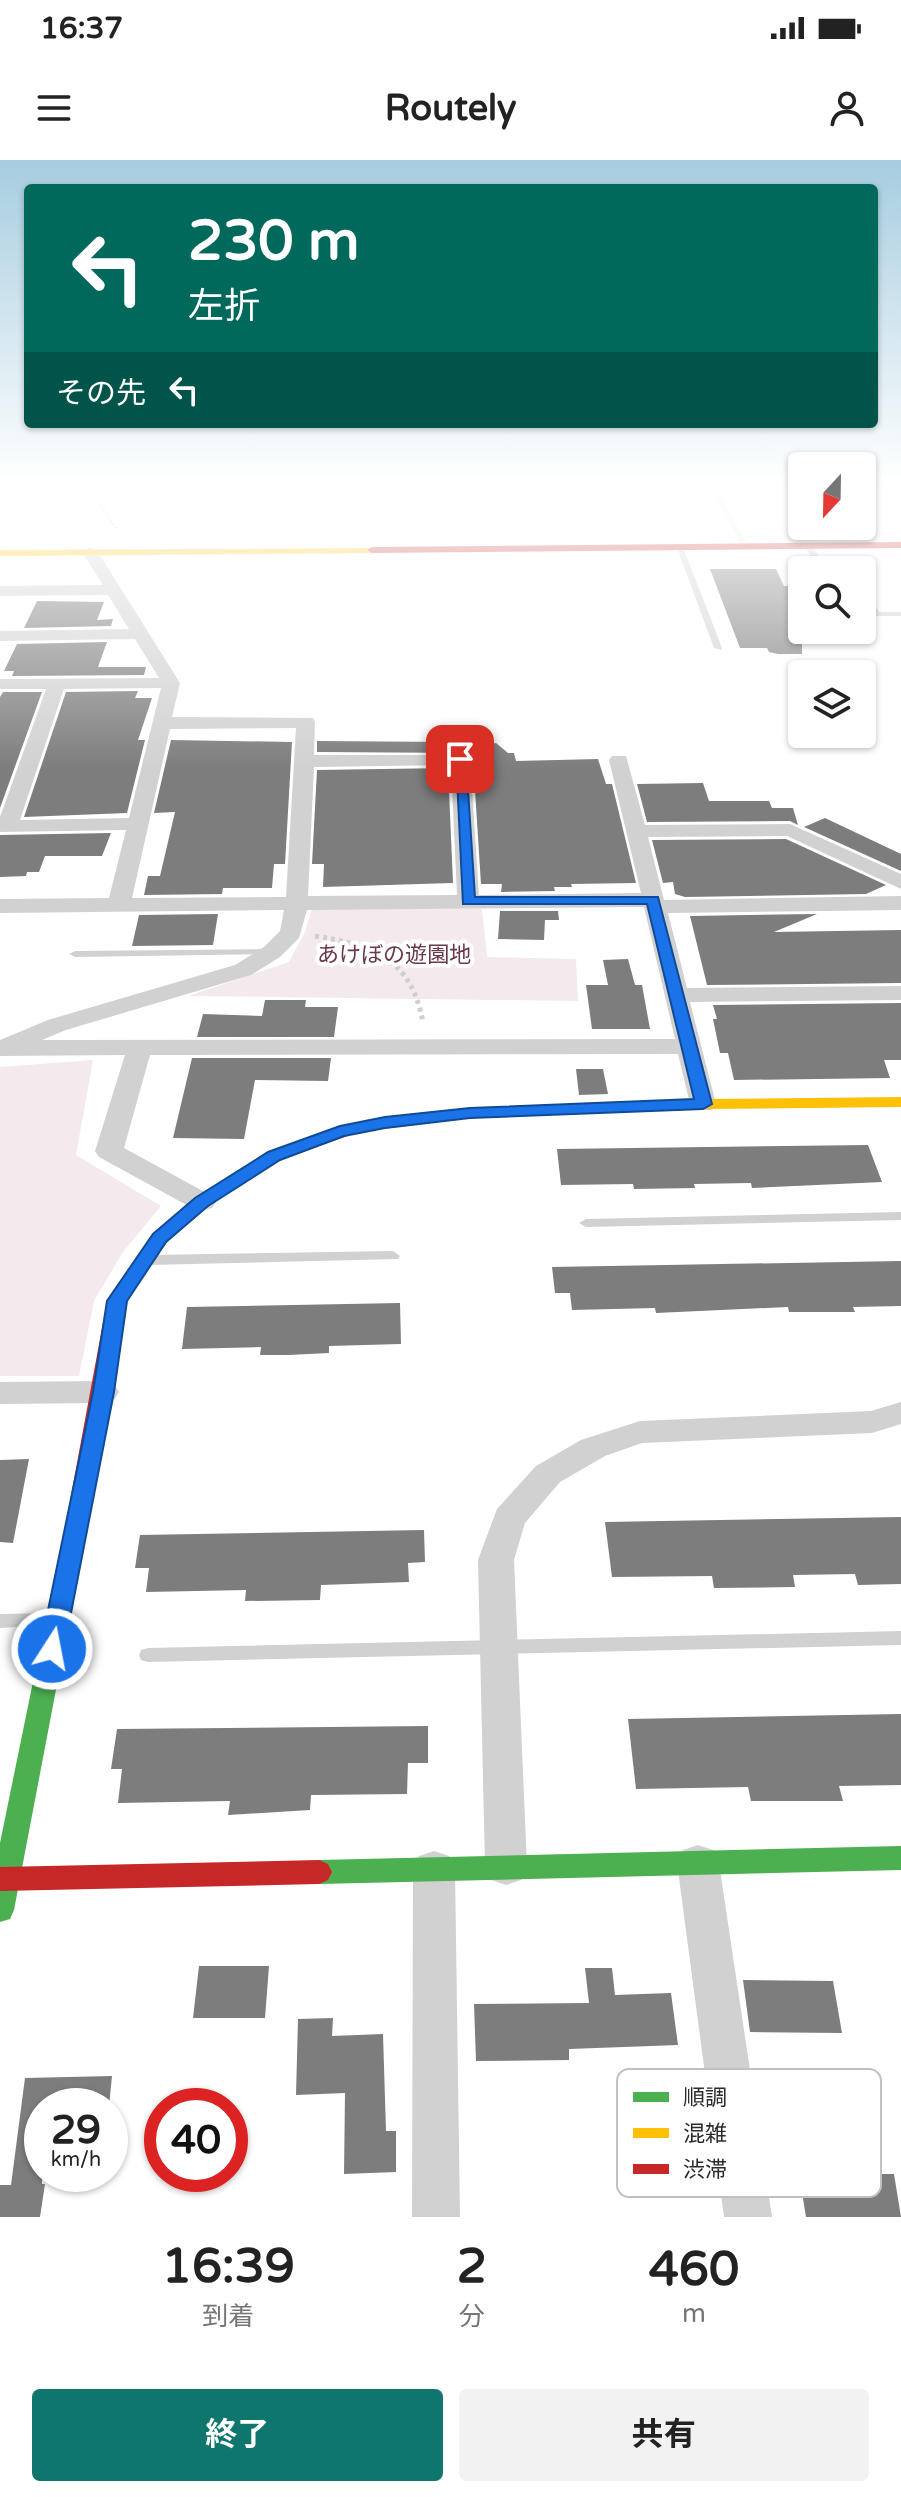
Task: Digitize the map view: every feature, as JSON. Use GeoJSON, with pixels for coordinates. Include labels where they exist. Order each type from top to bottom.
{"type":"FeatureCollection","features":[{"type":"Feature","properties":{"kind":"street"},"geometry":{"type":"LineString","coordinates":[[104,577],[171,683],[119,905]]}},
{"type":"Feature","properties":{"kind":"street"},"geometry":{"type":"LineString","coordinates":[[0,591],[112,590]]}},
{"type":"Feature","properties":{"kind":"street"},"geometry":{"type":"LineString","coordinates":[[0,636],[141,634]]}},
{"type":"Feature","properties":{"kind":"street"},"geometry":{"type":"LineString","coordinates":[[0,684],[171,683]]}},
{"type":"Feature","properties":{"kind":"street"},"geometry":{"type":"LineString","coordinates":[[57,684],[4,826],[138,824]]}},
{"type":"Feature","properties":{"kind":"street"},"geometry":{"type":"LineString","coordinates":[[0,1048],[57,1025],[243,970],[272,952],[291,933],[297,903],[306,722],[161,723]]}},
{"type":"Feature","properties":{"kind":"street"},"geometry":{"type":"LineString","coordinates":[[305,761],[460,759],[468,901]]}},
{"type":"Feature","properties":{"kind":"street"},"geometry":{"type":"LineString","coordinates":[[619,760],[703,1104]]}},
{"type":"Feature","properties":{"kind":"street"},"geometry":{"type":"LineString","coordinates":[[637,831],[790,830],[901,882]]}},
{"type":"Feature","properties":{"kind":"street"},"geometry":{"type":"LineString","coordinates":[[0,906],[468,901],[901,903]]}},
{"type":"Feature","properties":{"kind":"street"},"geometry":{"type":"LineString","coordinates":[[677,995],[901,993]]}},
{"type":"Feature","properties":{"kind":"street"},"geometry":{"type":"LineString","coordinates":[[0,1048],[690,1046]]}},
{"type":"Feature","properties":{"kind":"street"},"geometry":{"type":"LineString","coordinates":[[139,1049],[109,1151],[202,1202]]}},
{"type":"Feature","properties":{"kind":"street"},"geometry":{"type":"LineString","coordinates":[[0,1910],[3,1879],[103,1392],[117,1301],[160,1238],[202,1202],[274,1156],[340,1131],[385,1122],[470,1113],[703,1104],[900,1106]]}},
{"type":"Feature","properties":{"kind":"street"},"geometry":{"type":"LineString","coordinates":[[0,1393],[103,1392]]}},
{"type":"Feature","properties":{"kind":"street"},"geometry":{"type":"LineString","coordinates":[[506,1867],[496,1560],[509,1518],[548,1474],[593,1448],[640,1432],[872,1422],[901,1413]]}},
{"type":"Feature","properties":{"kind":"street"},"geometry":{"type":"LineString","coordinates":[[3,1879],[901,1858]]}},
{"type":"Feature","properties":{"kind":"street"},"geometry":{"type":"LineString","coordinates":[[698,1863],[727,2069]]}},
{"type":"Feature","properties":{"kind":"street"},"geometry":{"type":"LineString","coordinates":[[434,1869],[436,2217]]}},
{"type":"Feature","properties":{"kind":"street"},"geometry":{"type":"LineString","coordinates":[[745,2197],[748,2217]]}},
{"type":"Feature","properties":{"kind":"lane"},"geometry":{"type":"LineString","coordinates":[[691,577],[718,648]]}},
{"type":"Feature","properties":{"kind":"lane"},"geometry":{"type":"LineString","coordinates":[[876,614],[901,614]]}},
{"type":"Feature","properties":{"kind":"lane"},"geometry":{"type":"LineString","coordinates":[[75,954],[272,952]]}},
{"type":"Feature","properties":{"kind":"lane"},"geometry":{"type":"LineString","coordinates":[[586,1223],[901,1216]]}},
{"type":"Feature","properties":{"kind":"lane"},"geometry":{"type":"LineString","coordinates":[[144,1260],[393,1256]]}},
{"type":"Feature","properties":{"kind":"lane"},"geometry":{"type":"LineString","coordinates":[[0,1621],[58,1620]]}},
{"type":"Feature","properties":{"kind":"lane"},"geometry":{"type":"LineString","coordinates":[[148,1655],[901,1638]]}},
{"type":"Feature","properties":{"kind":"path"},"geometry":{"type":"LineString","coordinates":[[291,933],[343,939],[401,967],[413,981],[421,1004],[425,1047]]}},
{"type":"Feature","properties":{"kind":"green space","name":"あけぼの遊園地"},"geometry":{"type":"Polygon","coordinates":[[[312,908],[482,909],[487,957],[576,959],[578,1001],[188,996],[289,962],[305,932],[312,908]]]}},
{"type":"Feature","properties":{"kind":"green space"},"geometry":{"type":"Polygon","coordinates":[[[93,1060],[76,1155],[161,1206],[123,1252],[94,1301],[79,1376],[0,1376],[0,1067],[93,1060]]]}},
{"type":"Feature","properties":{"kind":"building"},"geometry":{"type":"Polygon","coordinates":[[[713,577],[780,577],[784,586],[788,586],[788,644],[802,644],[802,654],[778,654],[769,652],[767,648],[740,648],[713,577]]]}},
{"type":"Feature","properties":{"kind":"building"},"geometry":{"type":"Polygon","coordinates":[[[37,601],[104,602],[97,620],[113,619],[111,626],[24,628],[37,601]]]}},
{"type":"Feature","properties":{"kind":"building"},"geometry":{"type":"Polygon","coordinates":[[[107,642],[98,667],[146,667],[144,675],[12,676],[14,671],[4,671],[17,644],[107,642]]]}},
{"type":"Feature","properties":{"kind":"building"},"geometry":{"type":"Polygon","coordinates":[[[138,691],[135,698],[152,698],[138,740],[145,740],[127,813],[24,817],[66,692],[138,691]]]}},
{"type":"Feature","properties":{"kind":"building"},"geometry":{"type":"Polygon","coordinates":[[[3,692],[42,692],[0,808],[0,697],[3,692]]]}},
{"type":"Feature","properties":{"kind":"building"},"geometry":{"type":"Polygon","coordinates":[[[171,740],[292,742],[285,864],[274,864],[272,888],[223,888],[222,894],[144,895],[148,876],[160,876],[175,812],[154,813],[171,740]]]}},
{"type":"Feature","properties":{"kind":"building"},"geometry":{"type":"Polygon","coordinates":[[[317,741],[451,742],[452,751],[496,743],[508,753],[514,753],[516,761],[598,759],[606,784],[612,784],[636,883],[571,884],[572,887],[554,887],[555,891],[501,892],[502,884],[481,884],[473,759],[469,753],[317,752],[317,741]]]}},
{"type":"Feature","properties":{"kind":"building"},"geometry":{"type":"Polygon","coordinates":[[[448,768],[453,883],[323,887],[324,864],[312,864],[317,770],[448,768]]]}},
{"type":"Feature","properties":{"kind":"building"},"geometry":{"type":"Polygon","coordinates":[[[703,783],[709,801],[769,801],[772,808],[793,808],[798,825],[790,821],[647,822],[637,784],[703,783]]]}},
{"type":"Feature","properties":{"kind":"building"},"geometry":{"type":"Polygon","coordinates":[[[825,818],[901,854],[901,871],[804,827],[825,818]]]}},
{"type":"Feature","properties":{"kind":"building"},"geometry":{"type":"Polygon","coordinates":[[[111,833],[102,856],[45,856],[39,872],[0,877],[0,835],[111,833]]]}},
{"type":"Feature","properties":{"kind":"building"},"geometry":{"type":"Polygon","coordinates":[[[786,839],[886,885],[866,894],[685,897],[675,894],[673,882],[663,883],[652,840],[786,839]]]}},
{"type":"Feature","properties":{"kind":"building"},"geometry":{"type":"Polygon","coordinates":[[[500,911],[558,911],[559,920],[545,920],[544,940],[498,939],[500,911]]]}},
{"type":"Feature","properties":{"kind":"building"},"geometry":{"type":"Polygon","coordinates":[[[218,914],[213,945],[132,946],[139,915],[218,914]]]}},
{"type":"Feature","properties":{"kind":"building"},"geometry":{"type":"Polygon","coordinates":[[[817,914],[774,932],[901,930],[901,983],[707,985],[690,916],[817,914]]]}},
{"type":"Feature","properties":{"kind":"building"},"geometry":{"type":"Polygon","coordinates":[[[628,959],[635,985],[642,985],[650,1029],[592,1029],[586,985],[608,985],[603,960],[628,959]]]}},
{"type":"Feature","properties":{"kind":"building"},"geometry":{"type":"Polygon","coordinates":[[[265,1000],[306,1000],[305,1007],[338,1007],[334,1037],[197,1037],[203,1014],[262,1016],[265,1000]]]}},
{"type":"Feature","properties":{"kind":"building"},"geometry":{"type":"Polygon","coordinates":[[[901,1003],[901,1060],[884,1060],[890,1078],[734,1080],[728,1053],[720,1053],[713,1019],[717,1019],[713,1005],[901,1003]]]}},
{"type":"Feature","properties":{"kind":"building"},"geometry":{"type":"Polygon","coordinates":[[[192,1058],[331,1058],[328,1081],[255,1080],[244,1139],[173,1138],[192,1058]]]}},
{"type":"Feature","properties":{"kind":"building"},"geometry":{"type":"Polygon","coordinates":[[[576,1069],[603,1069],[608,1094],[579,1095],[576,1069]]]}},
{"type":"Feature","properties":{"kind":"building"},"geometry":{"type":"Polygon","coordinates":[[[868,1145],[882,1182],[752,1188],[751,1183],[634,1189],[633,1184],[561,1185],[557,1149],[868,1145]]]}},
{"type":"Feature","properties":{"kind":"building"},"geometry":{"type":"Polygon","coordinates":[[[901,1261],[901,1306],[853,1307],[855,1312],[789,1312],[788,1307],[656,1313],[655,1308],[572,1310],[570,1293],[555,1293],[552,1267],[901,1261]]]}},
{"type":"Feature","properties":{"kind":"building"},"geometry":{"type":"Polygon","coordinates":[[[400,1303],[401,1344],[329,1346],[329,1353],[288,1355],[260,1355],[261,1347],[182,1349],[187,1307],[400,1303]]]}},
{"type":"Feature","properties":{"kind":"building"},"geometry":{"type":"Polygon","coordinates":[[[29,1459],[13,1543],[0,1542],[0,1460],[29,1459]]]}},
{"type":"Feature","properties":{"kind":"building"},"geometry":{"type":"Polygon","coordinates":[[[901,1517],[901,1584],[858,1585],[855,1574],[793,1575],[795,1587],[714,1588],[712,1576],[612,1577],[605,1522],[901,1517]]]}},
{"type":"Feature","properties":{"kind":"building"},"geometry":{"type":"Polygon","coordinates":[[[424,1530],[425,1562],[408,1563],[409,1582],[321,1585],[320,1600],[245,1601],[246,1590],[146,1592],[149,1568],[135,1568],[140,1535],[424,1530]]]}},
{"type":"Feature","properties":{"kind":"building"},"geometry":{"type":"Polygon","coordinates":[[[901,1714],[901,1785],[839,1786],[843,1801],[751,1801],[748,1787],[636,1789],[628,1719],[901,1714]]]}},
{"type":"Feature","properties":{"kind":"building"},"geometry":{"type":"Polygon","coordinates":[[[428,1726],[428,1763],[408,1763],[407,1794],[311,1795],[310,1810],[228,1815],[230,1801],[118,1803],[122,1769],[111,1769],[117,1729],[428,1726]]]}},
{"type":"Feature","properties":{"kind":"building"},"geometry":{"type":"Polygon","coordinates":[[[199,1966],[269,1966],[265,2018],[193,2018],[199,1966]]]}},
{"type":"Feature","properties":{"kind":"building"},"geometry":{"type":"Polygon","coordinates":[[[585,1968],[612,1968],[615,1995],[671,1993],[678,2045],[569,2049],[569,2060],[476,2061],[474,2004],[589,2003],[585,1968]]]}},
{"type":"Feature","properties":{"kind":"building"},"geometry":{"type":"Polygon","coordinates":[[[743,1980],[833,1981],[842,2033],[750,2032],[743,1980]]]}},
{"type":"Feature","properties":{"kind":"building"},"geometry":{"type":"Polygon","coordinates":[[[333,2018],[332,2036],[383,2034],[386,2131],[396,2131],[396,2172],[344,2174],[345,2093],[296,2095],[298,2019],[333,2018]]]}},
{"type":"Feature","properties":{"kind":"building"},"geometry":{"type":"Polygon","coordinates":[[[112,2076],[111,2088],[24,2088],[24,2192],[44,2192],[40,2217],[0,2217],[0,2185],[11,2185],[25,2078],[112,2076]]]}},
{"type":"Feature","properties":{"kind":"building"},"geometry":{"type":"Polygon","coordinates":[[[881,2174],[894,2174],[901,2217],[806,2217],[803,2197],[881,2197],[881,2174]]]}},
{"type":"Feature","properties":{"kind":"traffic: fast"},"geometry":{"type":"LineString","coordinates":[[0,1910],[80,1506]]}},
{"type":"Feature","properties":{"kind":"traffic: fast"},"geometry":{"type":"LineString","coordinates":[[319,1872],[901,1858]]}},
{"type":"Feature","properties":{"kind":"traffic: slow"},"geometry":{"type":"LineString","coordinates":[[353,1128],[470,1113],[703,1104],[901,1102]]}},
{"type":"Feature","properties":{"kind":"traffic: jam"},"geometry":{"type":"LineString","coordinates":[[80,1506],[117,1301],[160,1238],[202,1202],[274,1156],[353,1128]]}},
{"type":"Feature","properties":{"kind":"traffic: jam"},"geometry":{"type":"LineString","coordinates":[[0,1879],[319,1872]]}},
{"type":"Feature","properties":{"kind":"route"},"geometry":{"type":"LineString","coordinates":[[52,1649],[103,1392],[117,1301],[160,1238],[202,1202],[274,1156],[340,1131],[385,1122],[470,1113],[703,1104],[653,900],[468,901],[460,759]]}}]}
